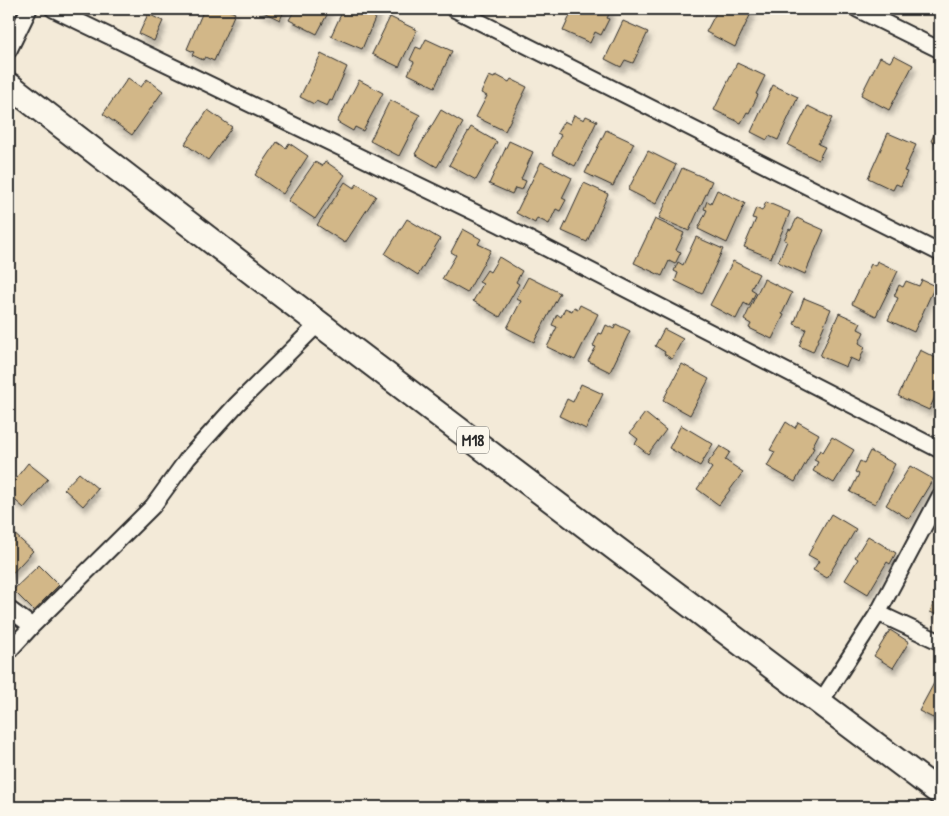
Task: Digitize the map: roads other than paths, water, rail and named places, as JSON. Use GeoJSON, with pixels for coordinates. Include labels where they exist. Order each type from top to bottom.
{"type":"FeatureCollection","features":[{"type":"Feature","properties":{"kind":"main road","name":"M18"},"geometry":{"type":"LineString","coordinates":[[9,84],[156,199],[940,793]]}},
{"type":"Feature","properties":{"kind":"street"},"geometry":{"type":"LineString","coordinates":[[9,50],[29,9]]}},
{"type":"Feature","properties":{"kind":"street"},"geometry":{"type":"LineString","coordinates":[[52,9],[501,225],[940,450]]}},
{"type":"Feature","properties":{"kind":"street"},"geometry":{"type":"LineString","coordinates":[[454,9],[940,252]]}},
{"type":"Feature","properties":{"kind":"street"},"geometry":{"type":"LineString","coordinates":[[857,9],[940,50]]}},
{"type":"Feature","properties":{"kind":"street"},"geometry":{"type":"LineString","coordinates":[[9,651],[153,506],[188,458],[237,404],[319,323]]}},
{"type":"Feature","properties":{"kind":"street"},"geometry":{"type":"LineString","coordinates":[[820,703],[878,613],[940,496]]}},
{"type":"Feature","properties":{"kind":"street"},"geometry":{"type":"LineString","coordinates":[[9,608],[32,626]]}},
{"type":"Feature","properties":{"kind":"street"},"geometry":{"type":"LineString","coordinates":[[878,613],[940,642]]}}]}
